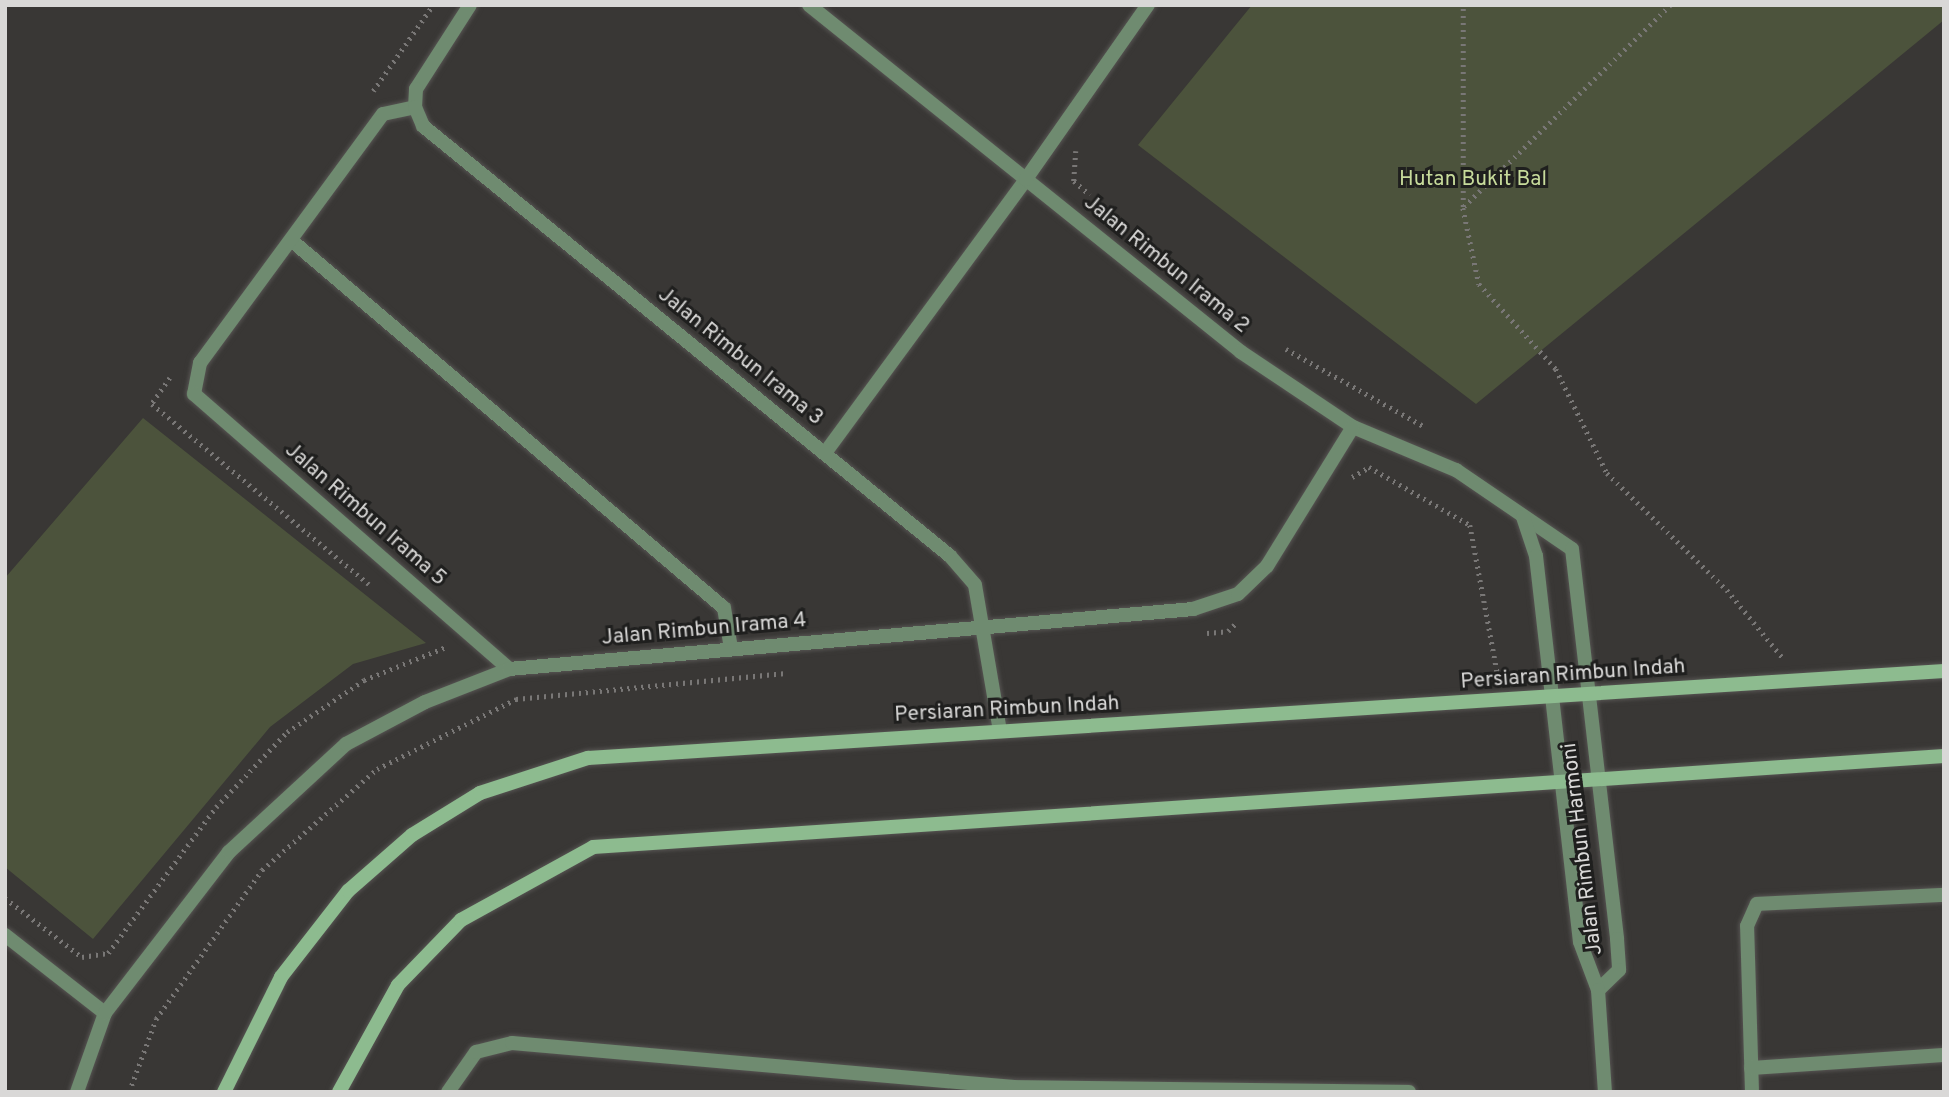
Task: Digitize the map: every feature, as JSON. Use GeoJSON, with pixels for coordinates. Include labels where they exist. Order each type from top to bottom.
{"type":"FeatureCollection","features":[{"type":"Feature","properties":{"kind":"street"},"geometry":{"type":"LineString","coordinates":[[470,5],[416,89],[415,107],[383,114],[291,240],[723,608],[731,649]]}},
{"type":"Feature","properties":{"kind":"street","name":"Jalan Rimbun Irama 2"},"geometry":{"type":"LineString","coordinates":[[809,5],[1241,352],[1353,428],[1456,470],[1572,549],[1584,695]]}},
{"type":"Feature","properties":{"kind":"street"},"geometry":{"type":"LineString","coordinates":[[825,453],[1026,179],[1148,5]]}},
{"type":"Feature","properties":{"kind":"street","name":"Jalan Rimbun Irama 3"},"geometry":{"type":"LineString","coordinates":[[415,107],[423,126],[950,556],[975,585],[984,625],[1000,731]]}},
{"type":"Feature","properties":{"kind":"street","name":"Jalan Rimbun Irama 5"},"geometry":{"type":"LineString","coordinates":[[291,240],[200,363],[194,394],[509,669]]}},
{"type":"Feature","properties":{"kind":"street","name":"Jalan Rimbun Irama 4"},"geometry":{"type":"LineString","coordinates":[[105,1013],[229,852],[308,777],[358,738],[509,669],[984,625],[1193,609],[1238,594],[1267,566],[1353,428]]}},
{"type":"Feature","properties":{"kind":"street"},"geometry":{"type":"LineString","coordinates":[[1523,517],[1536,556],[1551,699]]}},
{"type":"Feature","properties":{"kind":"street","name":"Persiaran Rimbun Indah"},"geometry":{"type":"LineString","coordinates":[[224,1092],[281,977],[348,891],[412,835],[480,793],[588,758],[1551,699],[1944,671]]}},
{"type":"Feature","properties":{"kind":"street","name":"Jalan Rimbun Harmoni"},"geometry":{"type":"LineString","coordinates":[[1584,695],[1598,780],[1619,970],[1598,990]]}},
{"type":"Feature","properties":{"kind":"street","name":"Jalan Rimbun Harmoni"},"geometry":{"type":"LineString","coordinates":[[1551,699],[1564,783],[1582,953],[1598,990],[1605,1092]]}},
{"type":"Feature","properties":{"kind":"street"},"geometry":{"type":"LineString","coordinates":[[339,1092],[398,985],[461,920],[593,847],[1944,757]]}},
{"type":"Feature","properties":{"kind":"street"},"geometry":{"type":"LineString","coordinates":[[1752,1092],[1747,926],[1757,904],[1944,895]]}},
{"type":"Feature","properties":{"kind":"street"},"geometry":{"type":"LineString","coordinates":[[5,935],[105,1013],[76,1092]]}},
{"type":"Feature","properties":{"kind":"street"},"geometry":{"type":"LineString","coordinates":[[448,1092],[476,1052],[512,1043],[1013,1089],[1409,1092]]}},
{"type":"Feature","properties":{"kind":"street"},"geometry":{"type":"LineString","coordinates":[[1751,1068],[1944,1055]]}},
{"type":"Feature","properties":{"kind":"path"},"geometry":{"type":"LineString","coordinates":[[369,96],[433,5]]}},
{"type":"Feature","properties":{"kind":"path"},"geometry":{"type":"LineString","coordinates":[[1464,5],[1462,208],[1479,284],[1556,369],[1607,473],[1727,590],[1800,680]]}},
{"type":"Feature","properties":{"kind":"path"},"geometry":{"type":"LineString","coordinates":[[1462,208],[1671,5]]}},
{"type":"Feature","properties":{"kind":"path"},"geometry":{"type":"LineString","coordinates":[[1076,142],[1074,181],[1095,199]]}},
{"type":"Feature","properties":{"kind":"path"},"geometry":{"type":"LineString","coordinates":[[1273,341],[1431,430]]}},
{"type":"Feature","properties":{"kind":"path"},"geometry":{"type":"LineString","coordinates":[[176,370],[152,404],[373,587]]}},
{"type":"Feature","properties":{"kind":"path"},"geometry":{"type":"LineString","coordinates":[[1344,481],[1369,467],[1470,525],[1501,701]]}},
{"type":"Feature","properties":{"kind":"path"},"geometry":{"type":"LineString","coordinates":[[1202,633],[1228,631],[1247,613]]}},
{"type":"Feature","properties":{"kind":"path"},"geometry":{"type":"LineString","coordinates":[[5,898],[82,957],[108,953],[216,807],[287,732],[364,680],[446,648],[436,639]]}},
{"type":"Feature","properties":{"kind":"path"},"geometry":{"type":"LineString","coordinates":[[129,1092],[156,1019],[262,870],[377,769],[516,699],[794,672]]}},
{"type":"Feature","properties":{"kind":"green space","name":"Hutan Bukit Bal"},"geometry":{"type":"Polygon","coordinates":[[[1252,5],[1944,5],[1944,20],[1476,404],[1138,145],[1252,5]]]}},
{"type":"Feature","properties":{"kind":"green space"},"geometry":{"type":"Polygon","coordinates":[[[143,418],[426,643],[353,664],[270,727],[93,939],[5,867],[5,578],[143,418]]]}}]}
